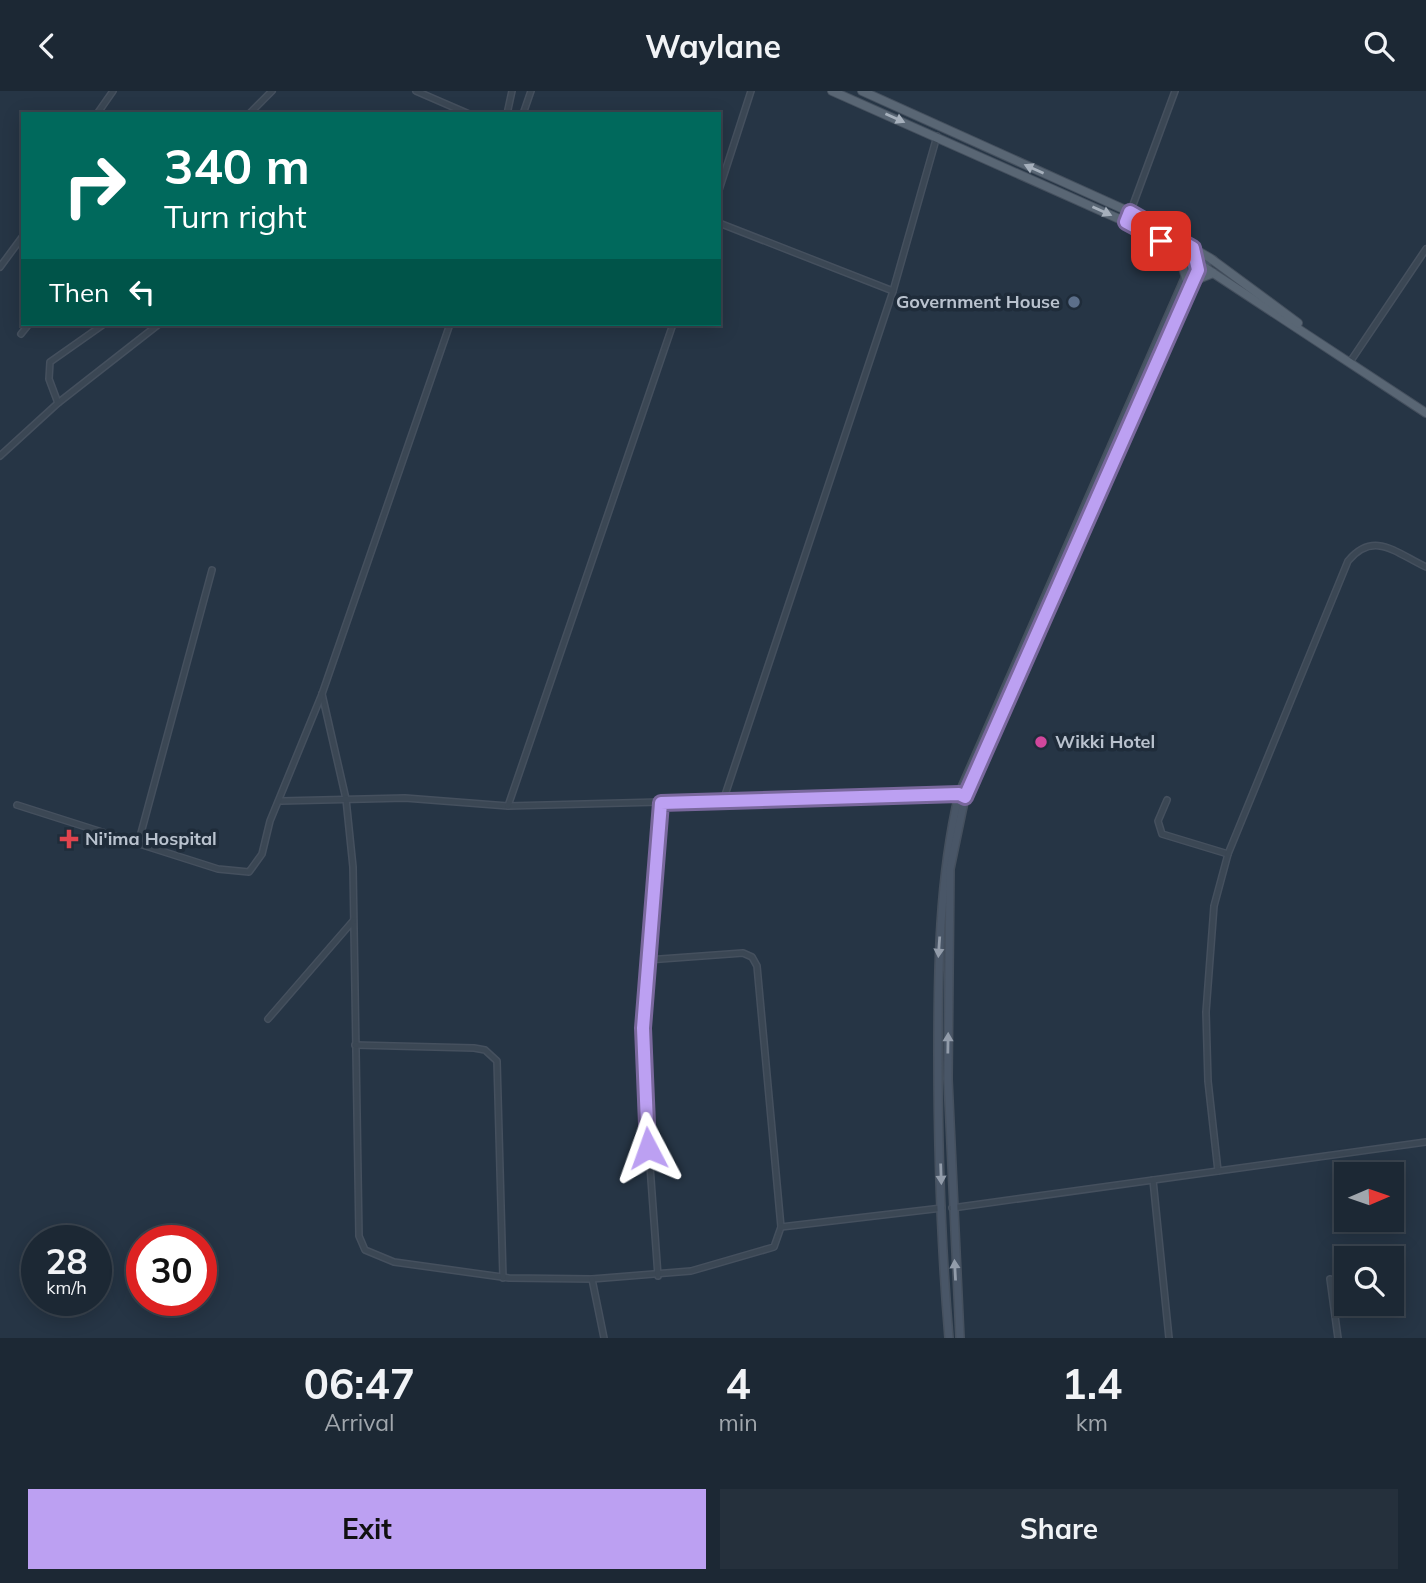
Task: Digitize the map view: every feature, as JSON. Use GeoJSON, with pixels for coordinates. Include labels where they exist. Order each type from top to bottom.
{"type":"FeatureCollection","features":[{"type":"Feature","properties":{"kind":"main road"},"geometry":{"type":"LineString","coordinates":[[832,91],[1126,222],[1214,273],[1426,413]]}},
{"type":"Feature","properties":{"kind":"main road"},"geometry":{"type":"LineString","coordinates":[[860,91],[875,94],[1130,212],[1213,260],[1350,362],[1426,407]]}},
{"type":"Feature","properties":{"kind":"main road"},"geometry":{"type":"LineString","coordinates":[[1178,251],[1189,279],[1214,273]]}},
{"type":"Feature","properties":{"kind":"street"},"geometry":{"type":"LineString","coordinates":[[98,112],[113,91]]}},
{"type":"Feature","properties":{"kind":"street"},"geometry":{"type":"LineString","coordinates":[[251,112],[272,91]]}},
{"type":"Feature","properties":{"kind":"street"},"geometry":{"type":"LineString","coordinates":[[416,91],[464,112]]}},
{"type":"Feature","properties":{"kind":"street"},"geometry":{"type":"LineString","coordinates":[[507,112],[512,91]]}},
{"type":"Feature","properties":{"kind":"street"},"geometry":{"type":"LineString","coordinates":[[524,112],[531,91]]}},
{"type":"Feature","properties":{"kind":"street"},"geometry":{"type":"LineString","coordinates":[[855,100],[860,91]]}},
{"type":"Feature","properties":{"kind":"street"},"geometry":{"type":"LineString","coordinates":[[1126,222],[1175,91]]}},
{"type":"Feature","properties":{"kind":"street"},"geometry":{"type":"LineString","coordinates":[[721,183],[749,92]]}},
{"type":"Feature","properties":{"kind":"street"},"geometry":{"type":"LineString","coordinates":[[723,801],[893,291],[937,136]]}},
{"type":"Feature","properties":{"kind":"street"},"geometry":{"type":"LineString","coordinates":[[721,224],[893,291]]}},
{"type":"Feature","properties":{"kind":"street"},"geometry":{"type":"LineString","coordinates":[[0,267],[21,239]]}},
{"type":"Feature","properties":{"kind":"street"},"geometry":{"type":"LineString","coordinates":[[1193,248],[1198,263]]}},
{"type":"Feature","properties":{"kind":"street"},"geometry":{"type":"LineString","coordinates":[[1350,362],[1426,249]]}},
{"type":"Feature","properties":{"kind":"street"},"geometry":{"type":"LineString","coordinates":[[949,1338],[942,1208],[938,957],[946,850],[962,795],[1189,279],[1190,267],[1213,260]]}},
{"type":"Feature","properties":{"kind":"street"},"geometry":{"type":"LineString","coordinates":[[20,334],[27,326]]}},
{"type":"Feature","properties":{"kind":"street"},"geometry":{"type":"LineString","coordinates":[[58,403],[49,379],[50,362],[101,326]]}},
{"type":"Feature","properties":{"kind":"street"},"geometry":{"type":"LineString","coordinates":[[0,456],[58,403],[156,326]]}},
{"type":"Feature","properties":{"kind":"street"},"geometry":{"type":"LineString","coordinates":[[17,804],[218,869],[249,872],[262,854],[270,821],[281,801],[322,694],[448,326]]}},
{"type":"Feature","properties":{"kind":"street"},"geometry":{"type":"LineString","coordinates":[[508,806],[672,326]]}},
{"type":"Feature","properties":{"kind":"street"},"geometry":{"type":"LineString","coordinates":[[1218,1171],[1208,1081],[1206,1012],[1214,906],[1228,854],[1348,561],[1359,548],[1375,544],[1426,567]]}},
{"type":"Feature","properties":{"kind":"street"},"geometry":{"type":"LineString","coordinates":[[138,844],[212,570]]}},
{"type":"Feature","properties":{"kind":"street"},"geometry":{"type":"LineString","coordinates":[[322,694],[346,799],[353,921],[361,1244],[372,1255],[387,1260],[503,1278],[592,1279],[658,1276],[691,1271],[774,1247],[781,1227],[757,966],[752,957],[743,953],[647,960]]}},
{"type":"Feature","properties":{"kind":"street"},"geometry":{"type":"LineString","coordinates":[[281,801],[405,798],[508,806],[962,795]]}},
{"type":"Feature","properties":{"kind":"street"},"geometry":{"type":"LineString","coordinates":[[960,1338],[948,1079],[950,869],[962,795]]}},
{"type":"Feature","properties":{"kind":"street"},"geometry":{"type":"LineString","coordinates":[[1167,800],[1158,821],[1162,834],[1228,854]]}},
{"type":"Feature","properties":{"kind":"street"},"geometry":{"type":"LineString","coordinates":[[658,1276],[645,1097],[647,960],[661,803]]}},
{"type":"Feature","properties":{"kind":"street"},"geometry":{"type":"LineString","coordinates":[[268,1019],[353,921]]}},
{"type":"Feature","properties":{"kind":"street"},"geometry":{"type":"LineString","coordinates":[[355,1045],[474,1048],[485,1050],[496,1061],[503,1278]]}},
{"type":"Feature","properties":{"kind":"street"},"geometry":{"type":"LineString","coordinates":[[952,1208],[1426,1142]]}},
{"type":"Feature","properties":{"kind":"street"},"geometry":{"type":"LineString","coordinates":[[1153,1180],[1169,1338]]}},
{"type":"Feature","properties":{"kind":"street"},"geometry":{"type":"LineString","coordinates":[[781,1227],[942,1208]]}},
{"type":"Feature","properties":{"kind":"street"},"geometry":{"type":"LineString","coordinates":[[592,1279],[604,1338]]}},
{"type":"Feature","properties":{"kind":"street"},"geometry":{"type":"LineString","coordinates":[[1330,1279],[1338,1338]]}},
{"type":"Feature","properties":{"kind":"place","name":"Government House"},"geometry":{"type":"Point","coordinates":[1074,302]}},
{"type":"Feature","properties":{"kind":"place","name":"Wikki Hotel"},"geometry":{"type":"Point","coordinates":[1041,742]}},
{"type":"Feature","properties":{"kind":"place","name":"Ni'ima Hospital"},"geometry":{"type":"Point","coordinates":[69,839]}},
{"type":"Feature","properties":{"kind":"route"},"geometry":{"type":"LineString","coordinates":[[648,1148],[643,1028],[661,803],[959,794],[965,797],[1198,270],[1193,248],[1130,212],[1126,222],[1161,241]]}}]}
